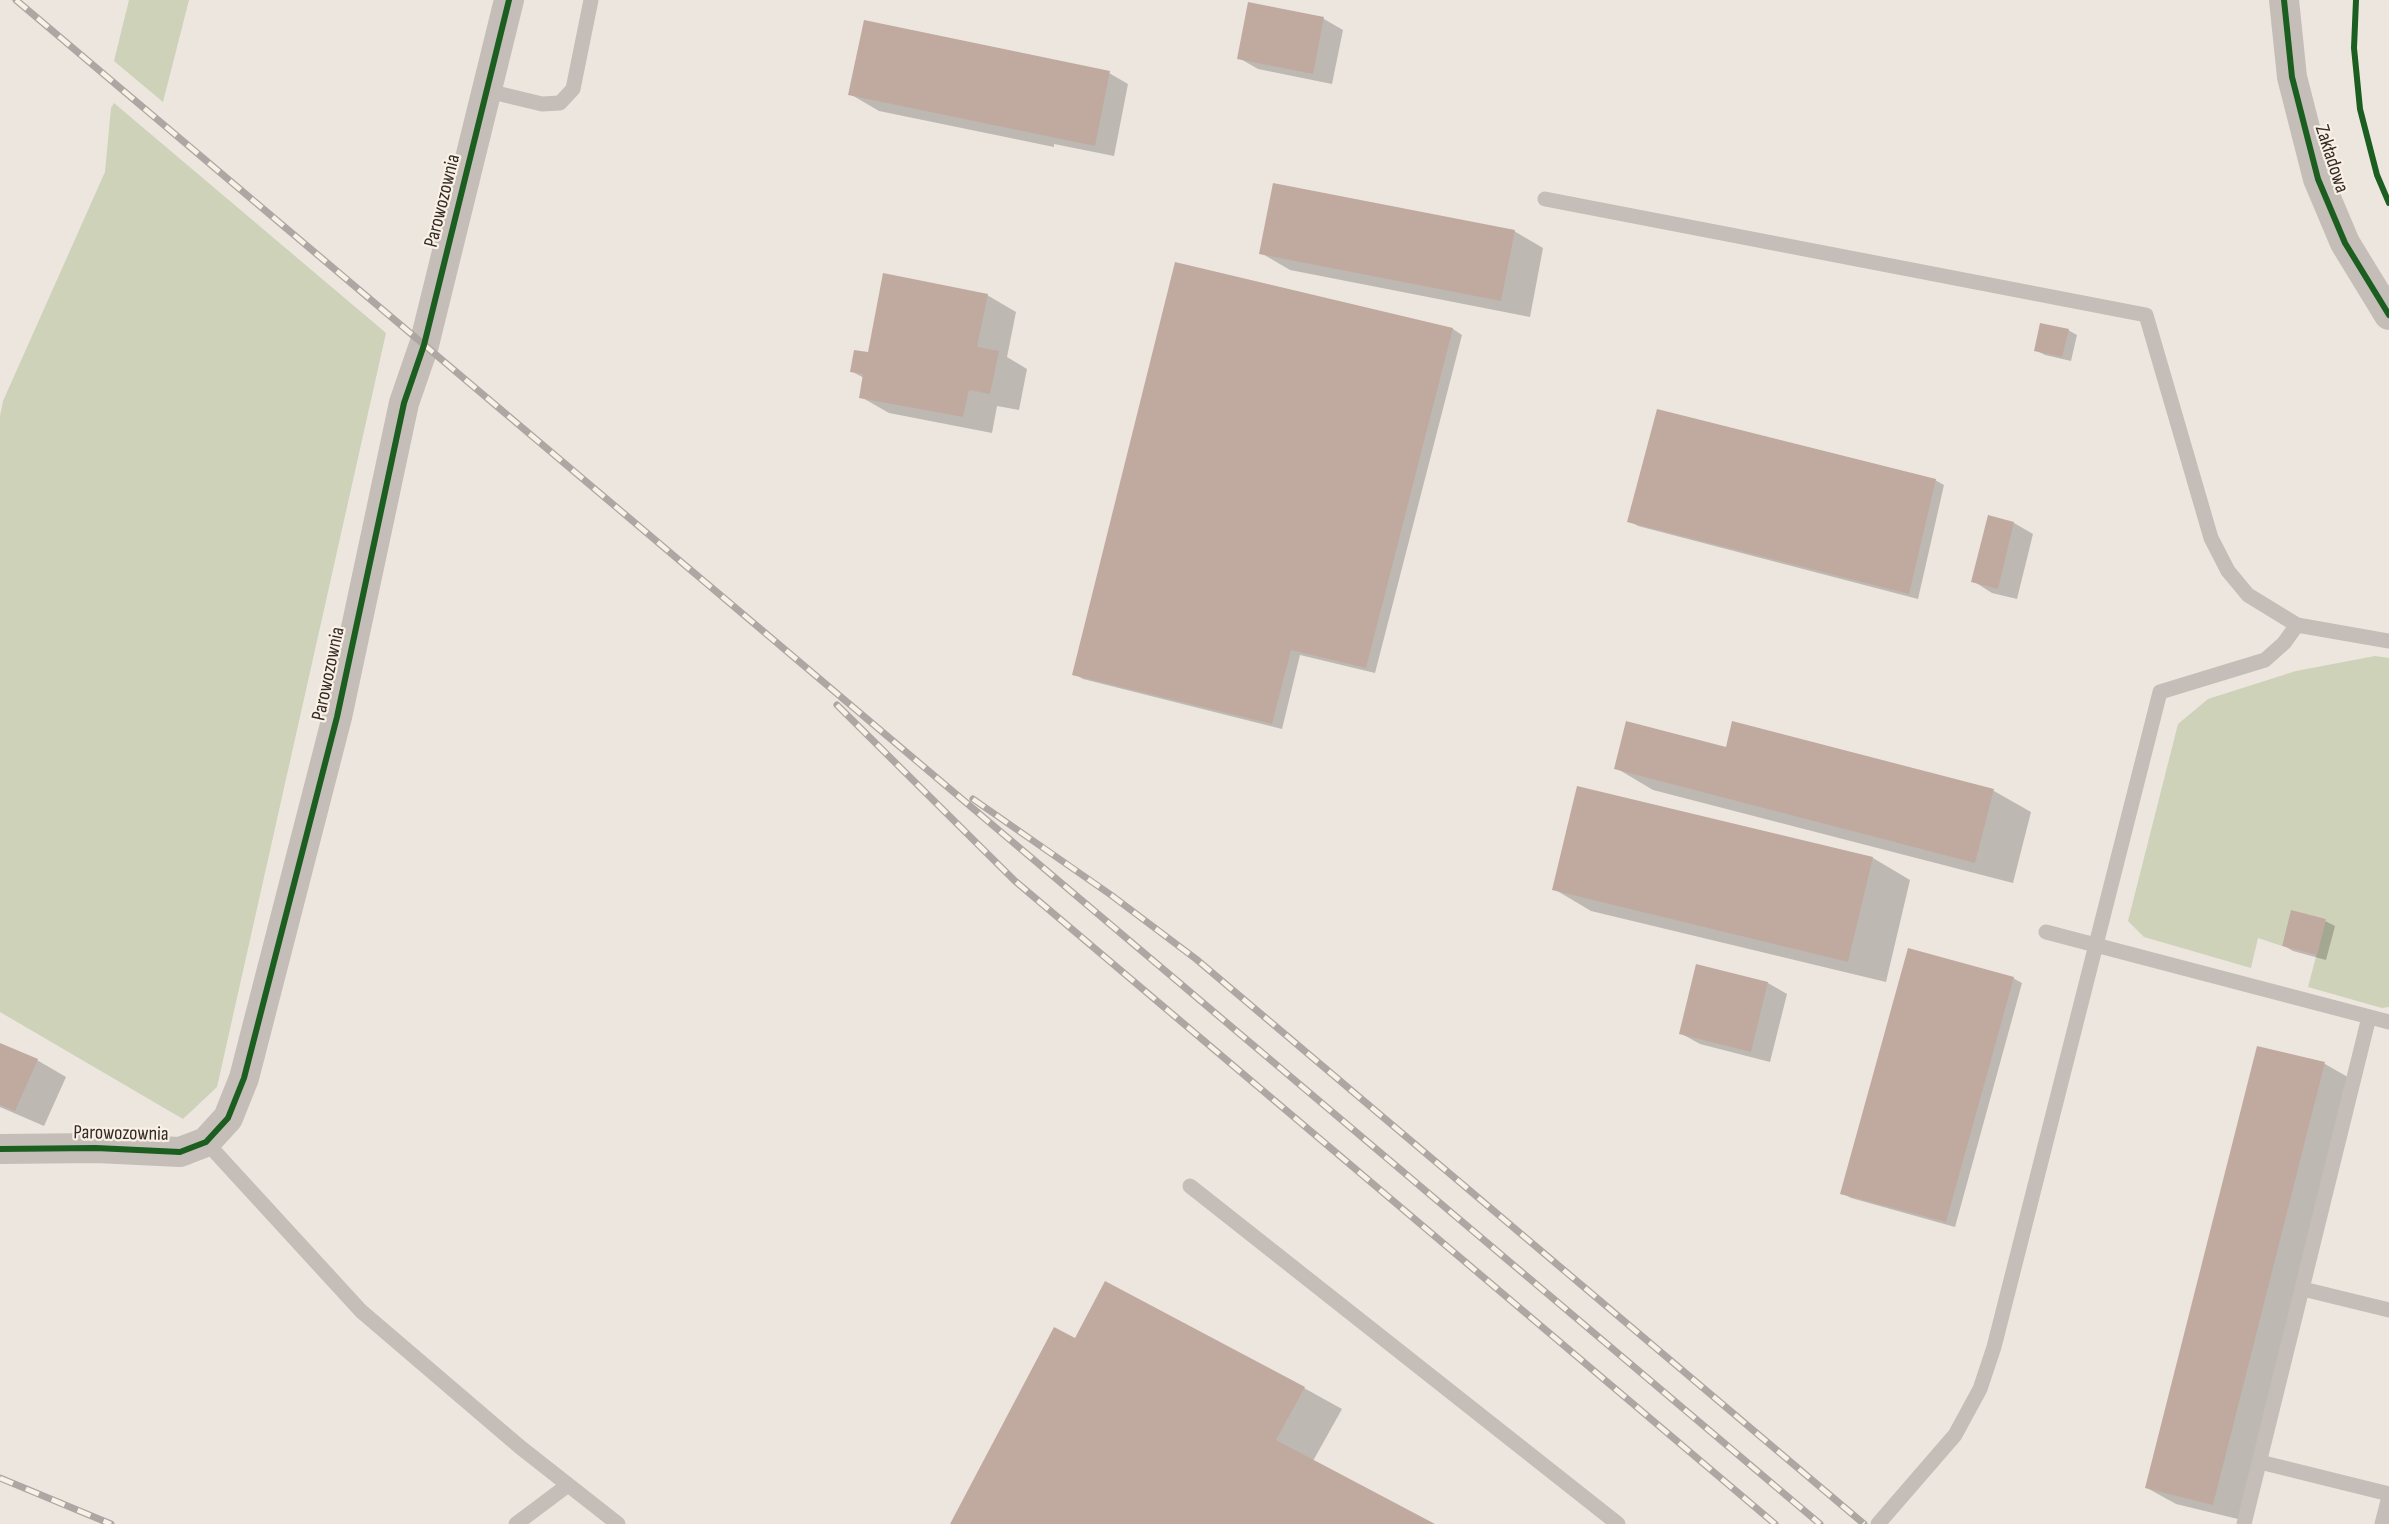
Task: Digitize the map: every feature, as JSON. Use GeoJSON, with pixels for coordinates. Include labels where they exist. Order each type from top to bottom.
{"type":"FeatureCollection","features":[{"type":"Feature","properties":{"kind":"street","name":"Parowozownia"},"geometry":{"type":"LineString","coordinates":[[0,1149],[96,1148],[180,1152],[206,1142],[228,1118],[244,1078],[337,717],[404,403],[423,345],[509,0]]}},
{"type":"Feature","properties":{"kind":"street","name":"Zakładowa"},"geometry":{"type":"LineString","coordinates":[[2284,0],[2292,77],[2318,179],[2345,243],[2389,315]]}},
{"type":"Feature","properties":{"kind":"lane"},"geometry":{"type":"LineString","coordinates":[[488,91],[542,104],[560,104],[573,89],[591,0]]}},
{"type":"Feature","properties":{"kind":"lane"},"geometry":{"type":"LineString","coordinates":[[1545,199],[2146,315],[2211,538],[2228,571],[2248,595],[2297,625],[2389,641]]}},
{"type":"Feature","properties":{"kind":"lane"},"geometry":{"type":"LineString","coordinates":[[1878,1524],[1955,1436],[1980,1389],[1994,1347],[2160,692],[2265,660],[2284,643],[2297,625]]}},
{"type":"Feature","properties":{"kind":"lane"},"geometry":{"type":"LineString","coordinates":[[2046,932],[2389,1022]]}},
{"type":"Feature","properties":{"kind":"lane"},"geometry":{"type":"LineString","coordinates":[[2244,1524],[2369,1017]]}},
{"type":"Feature","properties":{"kind":"lane"},"geometry":{"type":"LineString","coordinates":[[206,1142],[362,1311],[568,1485],[618,1524]]}},
{"type":"Feature","properties":{"kind":"lane"},"geometry":{"type":"LineString","coordinates":[[1190,1186],[1618,1524]]}},
{"type":"Feature","properties":{"kind":"lane"},"geometry":{"type":"LineString","coordinates":[[2303,1289],[2389,1310]]}},
{"type":"Feature","properties":{"kind":"lane"},"geometry":{"type":"LineString","coordinates":[[2260,1462],[2389,1495],[2382,1524]]}},
{"type":"Feature","properties":{"kind":"lane"},"geometry":{"type":"LineString","coordinates":[[516,1524],[568,1485]]}},
{"type":"Feature","properties":{"kind":"green space"},"geometry":{"type":"Polygon","coordinates":[[[129,0],[189,0],[163,102],[114,61],[129,0]]]}},
{"type":"Feature","properties":{"kind":"green space"},"geometry":{"type":"Polygon","coordinates":[[[114,103],[386,333],[217,1087],[183,1119],[0,1012],[0,416],[3,401],[105,172],[111,108],[114,103]]]}},
{"type":"Feature","properties":{"kind":"green space"},"geometry":{"type":"Polygon","coordinates":[[[2375,656],[2389,658],[2389,1007],[2382,1008],[2308,987],[2326,919],[2291,911],[2282,946],[2258,938],[2251,968],[2144,937],[2128,921],[2178,724],[2208,699],[2296,671],[2375,656]]]}},
{"type":"Feature","properties":{"kind":"building"},"geometry":{"type":"Polygon","coordinates":[[[1248,2],[1324,17],[1313,74],[1237,59],[1248,2]]]}},
{"type":"Feature","properties":{"kind":"building"},"geometry":{"type":"Polygon","coordinates":[[[864,20],[1110,71],[1095,146],[848,95],[864,20]]]}},
{"type":"Feature","properties":{"kind":"building"},"geometry":{"type":"Polygon","coordinates":[[[1273,183],[1515,230],[1501,301],[1259,254],[1273,183]]]}},
{"type":"Feature","properties":{"kind":"building"},"geometry":{"type":"Polygon","coordinates":[[[1175,262],[1453,328],[1366,668],[1291,650],[1272,724],[1072,675],[1175,262]]]}},
{"type":"Feature","properties":{"kind":"building"},"geometry":{"type":"Polygon","coordinates":[[[883,273],[988,294],[977,347],[999,351],[990,394],[969,390],[963,417],[859,398],[863,374],[850,372],[854,350],[868,352],[883,273]]]}},
{"type":"Feature","properties":{"kind":"building"},"geometry":{"type":"Polygon","coordinates":[[[2040,323],[2069,329],[2062,357],[2034,351],[2040,323]]]}},
{"type":"Feature","properties":{"kind":"building"},"geometry":{"type":"Polygon","coordinates":[[[1657,409],[1936,479],[1909,594],[1627,522],[1657,409]]]}},
{"type":"Feature","properties":{"kind":"building"},"geometry":{"type":"Polygon","coordinates":[[[1988,515],[2014,522],[1998,589],[1971,582],[1988,515]]]}},
{"type":"Feature","properties":{"kind":"building"},"geometry":{"type":"Polygon","coordinates":[[[1626,721],[1726,747],[1732,721],[1994,789],[1975,863],[1614,769],[1626,721]]]}},
{"type":"Feature","properties":{"kind":"building"},"geometry":{"type":"Polygon","coordinates":[[[1577,786],[1873,857],[1848,962],[1552,890],[1577,786]]]}},
{"type":"Feature","properties":{"kind":"building"},"geometry":{"type":"Polygon","coordinates":[[[2291,910],[2326,919],[2317,955],[2282,946],[2291,910]]]}},
{"type":"Feature","properties":{"kind":"building"},"geometry":{"type":"Polygon","coordinates":[[[1908,948],[2014,977],[1946,1222],[1840,1194],[1908,948]]]}},
{"type":"Feature","properties":{"kind":"building"},"geometry":{"type":"Polygon","coordinates":[[[1696,964],[1768,982],[1751,1052],[1679,1034],[1696,964]]]}},
{"type":"Feature","properties":{"kind":"building"},"geometry":{"type":"Polygon","coordinates":[[[0,1043],[38,1059],[15,1111],[0,1105],[0,1043]]]}},
{"type":"Feature","properties":{"kind":"building"},"geometry":{"type":"Polygon","coordinates":[[[2257,1046],[2325,1062],[2213,1505],[2145,1488],[2257,1046]]]}},
{"type":"Feature","properties":{"kind":"building"},"geometry":{"type":"Polygon","coordinates":[[[1105,1281],[1305,1387],[1276,1440],[1435,1524],[950,1524],[1054,1327],[1075,1338],[1105,1281]]]}},
{"type":"Feature","properties":{"kind":"railway"},"geometry":{"type":"LineString","coordinates":[[16,0],[1820,1524]]}},
{"type":"Feature","properties":{"kind":"railway"},"geometry":{"type":"LineString","coordinates":[[837,705],[1015,881],[1775,1524]]}},
{"type":"Feature","properties":{"kind":"railway"},"geometry":{"type":"LineString","coordinates":[[973,799],[1111,895],[1196,959],[1864,1524]]}},
{"type":"Feature","properties":{"kind":"railway"},"geometry":{"type":"LineString","coordinates":[[0,1478],[111,1524]]}},
{"type":"Feature","properties":{"kind":"cycle path"},"geometry":{"type":"LineString","coordinates":[[0,1149],[96,1148],[180,1152],[206,1142],[228,1118],[244,1078],[337,717],[404,403],[424,345],[509,0]]}},
{"type":"Feature","properties":{"kind":"cycle path"},"geometry":{"type":"LineString","coordinates":[[2284,0],[2292,77],[2318,179],[2345,243],[2389,315]]}},
{"type":"Feature","properties":{"kind":"cycle path"},"geometry":{"type":"LineString","coordinates":[[2356,0],[2354,48],[2360,109],[2377,175],[2389,203]]}}]}
